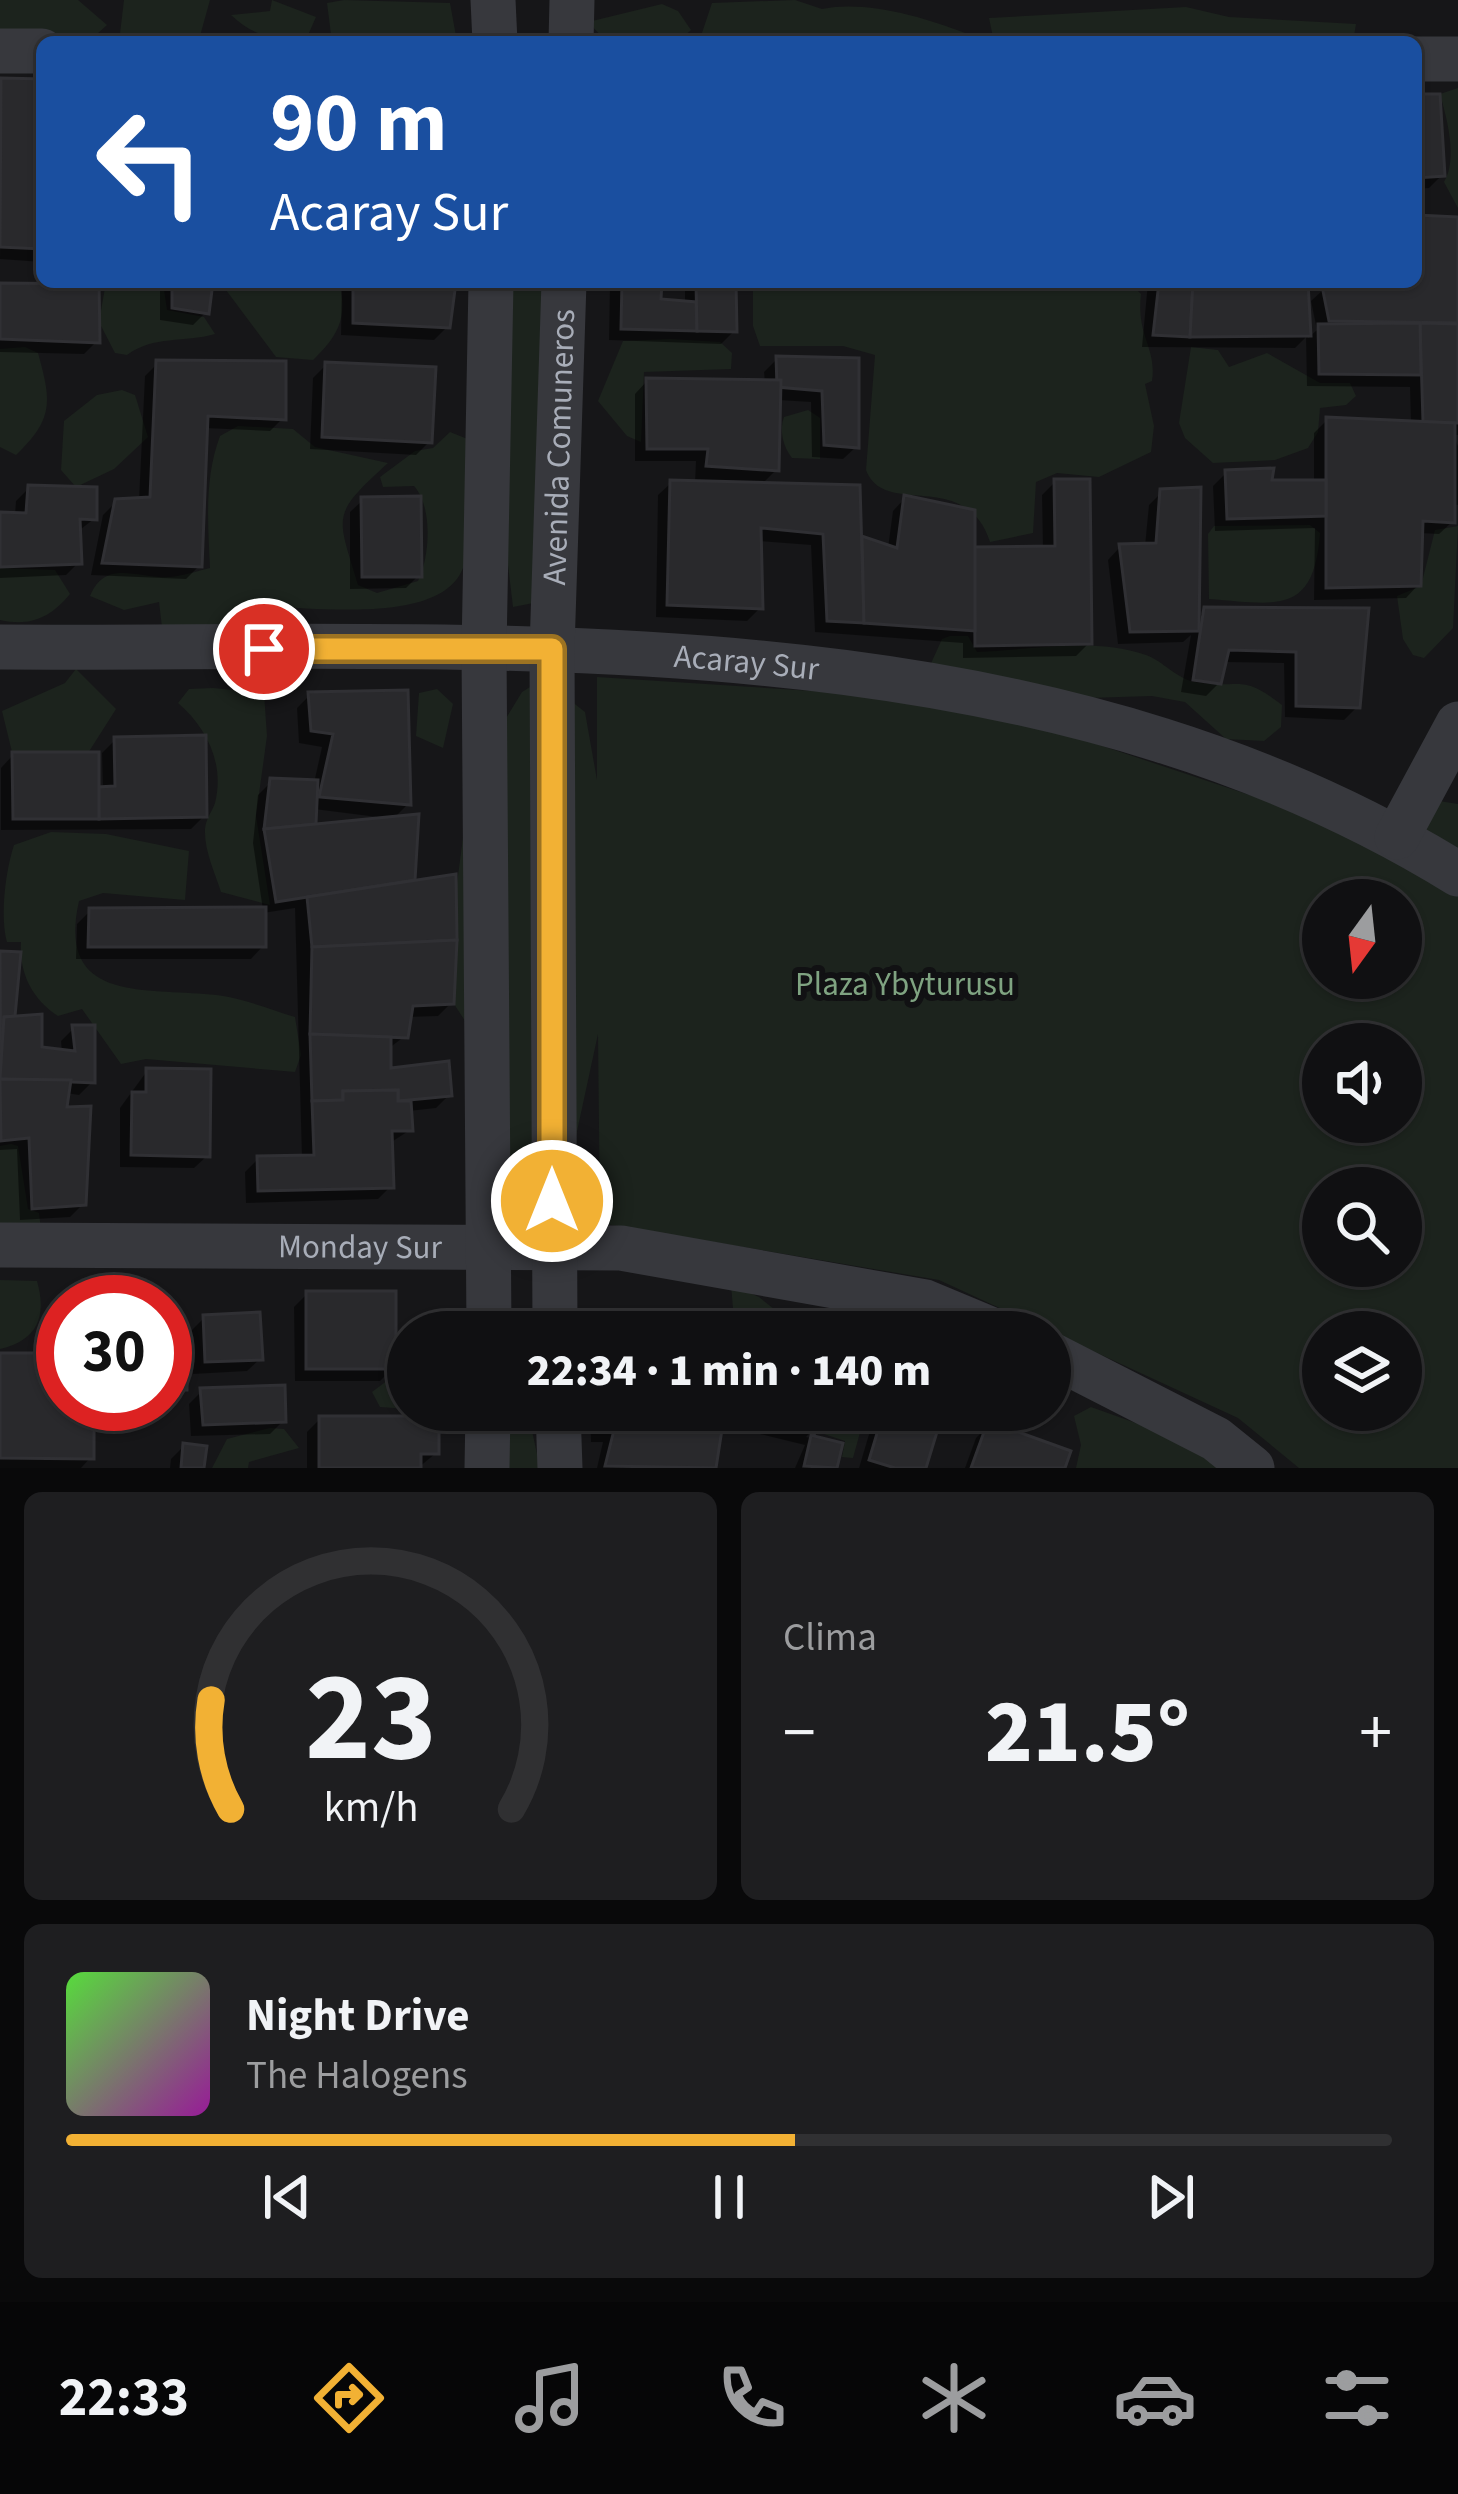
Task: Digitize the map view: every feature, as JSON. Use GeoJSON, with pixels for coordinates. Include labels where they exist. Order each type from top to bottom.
{"type":"FeatureCollection","features":[{"type":"Feature","properties":{"kind":"street"},"geometry":{"type":"LineString","coordinates":[[494,0],[495,36]]}},
{"type":"Feature","properties":{"kind":"street"},"geometry":{"type":"LineString","coordinates":[[572,0],[572,36]]}},
{"type":"Feature","properties":{"kind":"street"},"geometry":{"type":"LineString","coordinates":[[0,51],[36,51]]}},
{"type":"Feature","properties":{"kind":"street"},"geometry":{"type":"LineString","coordinates":[[1422,59],[1458,59]]}},
{"type":"Feature","properties":{"kind":"street"},"geometry":{"type":"LineString","coordinates":[[489,1311],[484,650],[491,288]]}},
{"type":"Feature","properties":{"kind":"street","name":"Avenida Comuneros"},"geometry":{"type":"LineString","coordinates":[[554,1311],[552,649],[564,288]]}},
{"type":"Feature","properties":{"kind":"street","name":"Acaray Sur"},"geometry":{"type":"LineString","coordinates":[[0,647],[552,649],[968,689],[1204,752],[1396,837],[1458,874]]}},
{"type":"Feature","properties":{"kind":"street"},"geometry":{"type":"LineString","coordinates":[[1396,837],[1458,724]]}},
{"type":"Feature","properties":{"kind":"street","name":"Monday Sur"},"geometry":{"type":"LineString","coordinates":[[0,1245],[621,1248],[925,1302],[947,1311]]}},
{"type":"Feature","properties":{"kind":"street"},"geometry":{"type":"LineString","coordinates":[[1071,1365],[1216,1439],[1252,1468]]}},
{"type":"Feature","properties":{"kind":"street"},"geometry":{"type":"LineString","coordinates":[[487,1468],[488,1431]]}},
{"type":"Feature","properties":{"kind":"street"},"geometry":{"type":"LineString","coordinates":[[559,1431],[560,1468]]}},
{"type":"Feature","properties":{"kind":"green space"},"geometry":{"type":"Polygon","coordinates":[[[0,0],[78,0],[107,25],[95,36],[36,36],[36,45],[0,61],[0,0]]]}},
{"type":"Feature","properties":{"kind":"green space"},"geometry":{"type":"Polygon","coordinates":[[[124,0],[210,0],[200,36],[120,36],[124,0]]]}},
{"type":"Feature","properties":{"kind":"green space"},"geometry":{"type":"Polygon","coordinates":[[[272,0],[316,17],[308,36],[265,36],[231,15],[270,11],[272,0]]]}},
{"type":"Feature","properties":{"kind":"green space"},"geometry":{"type":"Polygon","coordinates":[[[795,0],[822,9],[857,7],[894,12],[965,33],[718,36],[702,33],[712,3],[795,0]]]}},
{"type":"Feature","properties":{"kind":"green space"},"geometry":{"type":"Polygon","coordinates":[[[327,3],[450,3],[456,36],[331,36],[327,3]]]}},
{"type":"Feature","properties":{"kind":"green space"},"geometry":{"type":"Polygon","coordinates":[[[662,4],[678,11],[691,30],[684,36],[601,36],[588,22],[662,4]]]}},
{"type":"Feature","properties":{"kind":"green space"},"geometry":{"type":"Polygon","coordinates":[[[1186,7],[1229,17],[1356,24],[1354,36],[993,36],[989,18],[1186,7]]]}},
{"type":"Feature","properties":{"kind":"green space"},"geometry":{"type":"Polygon","coordinates":[[[1458,88],[1458,208],[1444,182],[1451,151],[1440,94],[1458,88]]]}},
{"type":"Feature","properties":{"kind":"green space"},"geometry":{"type":"Polygon","coordinates":[[[105,288],[164,288],[167,310],[204,317],[215,334],[159,342],[127,355],[115,353],[99,322],[105,288]]]}},
{"type":"Feature","properties":{"kind":"green space"},"geometry":{"type":"Polygon","coordinates":[[[224,288],[340,288],[339,325],[313,360],[276,357],[224,288]]]}},
{"type":"Feature","properties":{"kind":"green space"},"geometry":{"type":"Polygon","coordinates":[[[475,288],[577,288],[554,599],[513,607],[475,288]]]}},
{"type":"Feature","properties":{"kind":"green space"},"geometry":{"type":"Polygon","coordinates":[[[753,288],[1135,288],[1141,294],[1141,321],[1153,369],[1152,381],[1145,384],[1154,426],[1151,452],[1099,477],[1057,473],[1036,482],[1033,533],[990,542],[979,519],[963,506],[890,491],[876,484],[866,470],[875,355],[843,346],[760,346],[753,326],[753,288]]]}},
{"type":"Feature","properties":{"kind":"green space"},"geometry":{"type":"Polygon","coordinates":[[[623,341],[720,342],[732,353],[731,369],[644,372],[641,442],[627,436],[598,401],[623,341]]]}},
{"type":"Feature","properties":{"kind":"green space"},"geometry":{"type":"Polygon","coordinates":[[[25,347],[38,353],[47,398],[43,420],[16,455],[0,447],[0,349],[25,347]]]}},
{"type":"Feature","properties":{"kind":"green space"},"geometry":{"type":"Polygon","coordinates":[[[1191,347],[1218,350],[1229,367],[1267,353],[1320,383],[1350,383],[1356,396],[1346,405],[1320,408],[1318,432],[1308,448],[1275,460],[1213,463],[1185,438],[1179,423],[1191,347]]]}},
{"type":"Feature","properties":{"kind":"green space"},"geometry":{"type":"Polygon","coordinates":[[[122,390],[135,395],[148,437],[114,469],[76,487],[61,470],[64,421],[97,395],[122,390]]]}},
{"type":"Feature","properties":{"kind":"green space"},"geometry":{"type":"Polygon","coordinates":[[[808,410],[820,418],[820,459],[792,458],[783,438],[784,417],[808,410]]]}},
{"type":"Feature","properties":{"kind":"green space"},"geometry":{"type":"Polygon","coordinates":[[[238,426],[293,429],[315,447],[388,463],[356,494],[343,517],[358,585],[377,593],[418,581],[428,532],[424,506],[414,486],[383,487],[380,477],[415,451],[433,448],[450,432],[470,440],[468,548],[452,584],[430,598],[400,606],[240,607],[228,662],[163,636],[159,602],[124,610],[90,596],[97,584],[114,574],[170,577],[210,568],[211,468],[220,436],[238,426]]]}},
{"type":"Feature","properties":{"kind":"green space"},"geometry":{"type":"Polygon","coordinates":[[[1310,525],[1320,533],[1316,560],[1300,592],[1272,602],[1209,599],[1208,534],[1214,526],[1310,525]]]}},
{"type":"Feature","properties":{"kind":"green space"},"geometry":{"type":"Polygon","coordinates":[[[1458,526],[1453,628],[1424,658],[1413,655],[1403,639],[1397,596],[1421,586],[1435,530],[1458,526]]]}},
{"type":"Feature","properties":{"kind":"green space"},"geometry":{"type":"Polygon","coordinates":[[[0,568],[55,570],[70,594],[40,618],[0,620],[0,568]]]}},
{"type":"Feature","properties":{"kind":"green space"},"geometry":{"type":"Polygon","coordinates":[[[968,636],[977,652],[1084,646],[1146,655],[1188,680],[1257,689],[1282,705],[1281,727],[1264,741],[1226,739],[1185,702],[1152,696],[1056,699],[928,670],[942,639],[968,636]]]}},
{"type":"Feature","properties":{"kind":"green space"},"geometry":{"type":"Polygon","coordinates":[[[76,669],[116,709],[88,753],[12,752],[2,711],[65,683],[76,669]]]}},
{"type":"Feature","properties":{"kind":"green space","name":"Plaza Ybyturusu"},"geometry":{"type":"Polygon","coordinates":[[[597,677],[967,701],[1397,844],[1408,844],[1427,799],[1458,804],[1458,1468],[1299,1468],[1238,1418],[1071,1341],[1071,1311],[1006,1311],[939,1280],[600,1223],[598,1034],[576,1136],[578,1172],[525,1189],[505,1154],[488,1056],[454,1004],[456,891],[471,776],[522,692],[543,679],[585,712],[597,780],[597,677]]]}},
{"type":"Feature","properties":{"kind":"green space"},"geometry":{"type":"Polygon","coordinates":[[[189,689],[264,693],[267,736],[256,816],[270,905],[221,892],[208,853],[205,829],[215,803],[215,760],[205,735],[178,703],[189,689]]]}},
{"type":"Feature","properties":{"kind":"green space"},"geometry":{"type":"Polygon","coordinates":[[[437,689],[453,704],[443,748],[416,736],[419,693],[437,689]]]}},
{"type":"Feature","properties":{"kind":"green space"},"geometry":{"type":"Polygon","coordinates":[[[51,832],[106,834],[189,851],[185,900],[103,893],[79,901],[75,935],[81,960],[95,975],[115,985],[223,996],[295,1017],[301,1055],[295,1072],[146,1059],[121,1064],[82,1009],[58,1016],[41,1002],[25,975],[21,942],[7,942],[4,895],[14,845],[51,832]]]}},
{"type":"Feature","properties":{"kind":"green space"},"geometry":{"type":"Polygon","coordinates":[[[0,1146],[18,1146],[28,1209],[39,1213],[43,1245],[0,1246],[0,1146]]]}},
{"type":"Feature","properties":{"kind":"green space"},"geometry":{"type":"Polygon","coordinates":[[[0,1280],[36,1281],[36,1325],[23,1340],[0,1349],[0,1280]]]}},
{"type":"Feature","properties":{"kind":"green space"},"geometry":{"type":"Polygon","coordinates":[[[731,1285],[777,1311],[733,1311],[731,1285]]]}},
{"type":"Feature","properties":{"kind":"green space"},"geometry":{"type":"Polygon","coordinates":[[[387,1381],[387,1408],[380,1407],[372,1392],[387,1381]]]}},
{"type":"Feature","properties":{"kind":"green space"},"geometry":{"type":"Polygon","coordinates":[[[1091,1407],[1147,1427],[1211,1460],[1217,1468],[1076,1468],[1081,1445],[1074,1416],[1091,1407]]]}},
{"type":"Feature","properties":{"kind":"green space"},"geometry":{"type":"Polygon","coordinates":[[[284,1429],[299,1448],[249,1462],[248,1468],[212,1468],[227,1439],[284,1429]]]}},
{"type":"Feature","properties":{"kind":"green space"},"geometry":{"type":"Polygon","coordinates":[[[499,1431],[532,1431],[540,1468],[485,1468],[499,1431]]]}},
{"type":"Feature","properties":{"kind":"green space"},"geometry":{"type":"Polygon","coordinates":[[[860,1431],[853,1458],[842,1457],[845,1441],[821,1433],[860,1431]]]}},
{"type":"Feature","properties":{"kind":"building"},"geometry":{"type":"Polygon","coordinates":[[[1,78],[36,79],[36,249],[0,247],[1,78]]]}},
{"type":"Feature","properties":{"kind":"building"},"geometry":{"type":"Polygon","coordinates":[[[1422,94],[1440,94],[1445,176],[1422,178],[1422,94]]]}},
{"type":"Feature","properties":{"kind":"building"},"geometry":{"type":"Polygon","coordinates":[[[1422,215],[1458,217],[1458,323],[1329,321],[1322,288],[1422,288],[1422,215]]]}},
{"type":"Feature","properties":{"kind":"building"},"geometry":{"type":"Polygon","coordinates":[[[0,283],[99,288],[100,343],[0,339],[0,283]]]}},
{"type":"Feature","properties":{"kind":"building"},"geometry":{"type":"Polygon","coordinates":[[[172,288],[212,288],[209,314],[172,308],[172,288]]]}},
{"type":"Feature","properties":{"kind":"building"},"geometry":{"type":"Polygon","coordinates":[[[353,288],[455,288],[450,328],[353,323],[353,288]]]}},
{"type":"Feature","properties":{"kind":"building"},"geometry":{"type":"Polygon","coordinates":[[[622,288],[662,288],[661,299],[696,302],[697,331],[621,329],[622,288]]]}},
{"type":"Feature","properties":{"kind":"building"},"geometry":{"type":"Polygon","coordinates":[[[696,288],[736,288],[737,332],[697,331],[696,288]]]}},
{"type":"Feature","properties":{"kind":"building"},"geometry":{"type":"Polygon","coordinates":[[[1158,288],[1193,288],[1190,337],[1153,335],[1158,288]]]}},
{"type":"Feature","properties":{"kind":"building"},"geometry":{"type":"Polygon","coordinates":[[[1193,288],[1308,288],[1311,336],[1190,337],[1193,288]]]}},
{"type":"Feature","properties":{"kind":"building"},"geometry":{"type":"Polygon","coordinates":[[[1420,323],[1458,324],[1458,423],[1423,422],[1420,323]]]}},
{"type":"Feature","properties":{"kind":"building"},"geometry":{"type":"Polygon","coordinates":[[[1420,323],[1421,375],[1319,374],[1318,324],[1420,323]]]}},
{"type":"Feature","properties":{"kind":"building"},"geometry":{"type":"Polygon","coordinates":[[[776,356],[859,358],[859,448],[824,445],[822,391],[777,387],[776,356]]]}},
{"type":"Feature","properties":{"kind":"building"},"geometry":{"type":"Polygon","coordinates":[[[156,360],[286,361],[286,420],[208,416],[202,567],[102,563],[115,499],[150,497],[156,360]]]}},
{"type":"Feature","properties":{"kind":"building"},"geometry":{"type":"Polygon","coordinates":[[[325,362],[436,367],[432,443],[322,437],[325,362]]]}},
{"type":"Feature","properties":{"kind":"building"},"geometry":{"type":"Polygon","coordinates":[[[646,378],[781,380],[779,471],[706,466],[708,449],[647,449],[646,378]]]}},
{"type":"Feature","properties":{"kind":"building"},"geometry":{"type":"Polygon","coordinates":[[[1326,417],[1455,423],[1455,523],[1423,521],[1421,586],[1326,588],[1326,417]]]}},
{"type":"Feature","properties":{"kind":"building"},"geometry":{"type":"Polygon","coordinates":[[[1274,468],[1272,480],[1326,480],[1326,516],[1227,519],[1225,470],[1274,468]]]}},
{"type":"Feature","properties":{"kind":"building"},"geometry":{"type":"Polygon","coordinates":[[[1054,479],[1090,479],[1092,644],[975,646],[974,547],[1055,546],[1054,479]]]}},
{"type":"Feature","properties":{"kind":"building"},"geometry":{"type":"Polygon","coordinates":[[[670,480],[860,485],[864,623],[827,621],[823,534],[761,528],[763,609],[667,605],[670,480]]]}},
{"type":"Feature","properties":{"kind":"building"},"geometry":{"type":"Polygon","coordinates":[[[28,485],[97,487],[97,520],[80,519],[82,564],[0,567],[0,512],[26,513],[28,485]]]}},
{"type":"Feature","properties":{"kind":"building"},"geometry":{"type":"Polygon","coordinates":[[[1201,487],[1199,631],[1130,632],[1119,544],[1156,543],[1160,489],[1201,487]]]}},
{"type":"Feature","properties":{"kind":"building"},"geometry":{"type":"Polygon","coordinates":[[[904,495],[975,510],[975,631],[864,623],[862,536],[897,548],[904,495]]]}},
{"type":"Feature","properties":{"kind":"building"},"geometry":{"type":"Polygon","coordinates":[[[421,496],[422,577],[362,577],[361,497],[421,496]]]}},
{"type":"Feature","properties":{"kind":"building"},"geometry":{"type":"Polygon","coordinates":[[[1204,607],[1369,608],[1360,708],[1296,706],[1296,652],[1229,650],[1221,684],[1193,680],[1204,607]]]}},
{"type":"Feature","properties":{"kind":"building"},"geometry":{"type":"Polygon","coordinates":[[[408,690],[411,805],[319,797],[333,734],[311,731],[308,692],[408,690]]]}},
{"type":"Feature","properties":{"kind":"building"},"geometry":{"type":"Polygon","coordinates":[[[206,735],[207,817],[99,819],[98,787],[115,786],[114,737],[206,735]]]}},
{"type":"Feature","properties":{"kind":"building"},"geometry":{"type":"Polygon","coordinates":[[[12,752],[99,752],[99,819],[13,819],[12,752]]]}},
{"type":"Feature","properties":{"kind":"building"},"geometry":{"type":"Polygon","coordinates":[[[270,778],[318,780],[316,824],[264,829],[270,778]]]}},
{"type":"Feature","properties":{"kind":"building"},"geometry":{"type":"Polygon","coordinates":[[[419,814],[415,880],[276,902],[264,829],[419,814]]]}},
{"type":"Feature","properties":{"kind":"building"},"geometry":{"type":"Polygon","coordinates":[[[456,874],[457,940],[312,947],[307,897],[456,874]]]}},
{"type":"Feature","properties":{"kind":"building"},"geometry":{"type":"Polygon","coordinates":[[[266,907],[266,947],[88,947],[89,908],[266,907]]]}},
{"type":"Feature","properties":{"kind":"building"},"geometry":{"type":"Polygon","coordinates":[[[457,940],[454,1004],[413,1006],[408,1038],[310,1034],[312,947],[457,940]]]}},
{"type":"Feature","properties":{"kind":"building"},"geometry":{"type":"Polygon","coordinates":[[[0,951],[21,952],[15,1016],[4,1017],[1,1141],[0,951]]]}},
{"type":"Feature","properties":{"kind":"building"},"geometry":{"type":"Polygon","coordinates":[[[42,1014],[42,1047],[75,1051],[72,1025],[95,1025],[95,1083],[0,1079],[4,1017],[42,1014]]]}},
{"type":"Feature","properties":{"kind":"building"},"geometry":{"type":"Polygon","coordinates":[[[310,1034],[391,1037],[391,1068],[449,1061],[452,1096],[398,1101],[398,1090],[343,1091],[343,1100],[312,1101],[310,1034]]]}},
{"type":"Feature","properties":{"kind":"building"},"geometry":{"type":"Polygon","coordinates":[[[146,1068],[211,1069],[210,1157],[131,1155],[132,1092],[146,1092],[146,1068]]]}},
{"type":"Feature","properties":{"kind":"building"},"geometry":{"type":"Polygon","coordinates":[[[0,1079],[71,1080],[67,1107],[91,1106],[86,1205],[32,1209],[29,1138],[1,1141],[0,1079]]]}},
{"type":"Feature","properties":{"kind":"building"},"geometry":{"type":"Polygon","coordinates":[[[398,1090],[398,1101],[411,1101],[413,1131],[392,1131],[394,1188],[258,1191],[257,1156],[314,1155],[312,1101],[343,1100],[343,1091],[398,1090]]]}},
{"type":"Feature","properties":{"kind":"building"},"geometry":{"type":"Polygon","coordinates":[[[306,1291],[396,1291],[396,1311],[387,1311],[387,1369],[306,1369],[306,1291]]]}},
{"type":"Feature","properties":{"kind":"building"},"geometry":{"type":"Polygon","coordinates":[[[260,1312],[263,1360],[205,1362],[203,1315],[260,1312]]]}},
{"type":"Feature","properties":{"kind":"building"},"geometry":{"type":"Polygon","coordinates":[[[0,1353],[36,1353],[36,1431],[94,1431],[94,1459],[0,1458],[0,1353]]]}},
{"type":"Feature","properties":{"kind":"building"},"geometry":{"type":"Polygon","coordinates":[[[285,1385],[286,1422],[203,1425],[200,1388],[285,1385]]]}},
{"type":"Feature","properties":{"kind":"building"},"geometry":{"type":"Polygon","coordinates":[[[319,1416],[387,1416],[387,1431],[439,1431],[439,1454],[421,1454],[421,1468],[319,1468],[319,1416]]]}},
{"type":"Feature","properties":{"kind":"building"},"geometry":{"type":"Polygon","coordinates":[[[614,1431],[722,1431],[716,1468],[605,1466],[614,1431]]]}},
{"type":"Feature","properties":{"kind":"building"},"geometry":{"type":"Polygon","coordinates":[[[812,1431],[814,1436],[843,1443],[837,1468],[804,1466],[812,1431]]]}},
{"type":"Feature","properties":{"kind":"building"},"geometry":{"type":"Polygon","coordinates":[[[878,1431],[937,1431],[926,1468],[895,1468],[869,1460],[878,1431]]]}},
{"type":"Feature","properties":{"kind":"building"},"geometry":{"type":"Polygon","coordinates":[[[984,1431],[1016,1431],[1071,1451],[1065,1468],[971,1468],[984,1431]]]}},
{"type":"Feature","properties":{"kind":"building"},"geometry":{"type":"Polygon","coordinates":[[[183,1443],[207,1446],[204,1468],[181,1468],[183,1443]]]}},
{"type":"Feature","properties":{"kind":"route"},"geometry":{"type":"LineString","coordinates":[[264,649],[552,649],[552,1201]]}}]}
